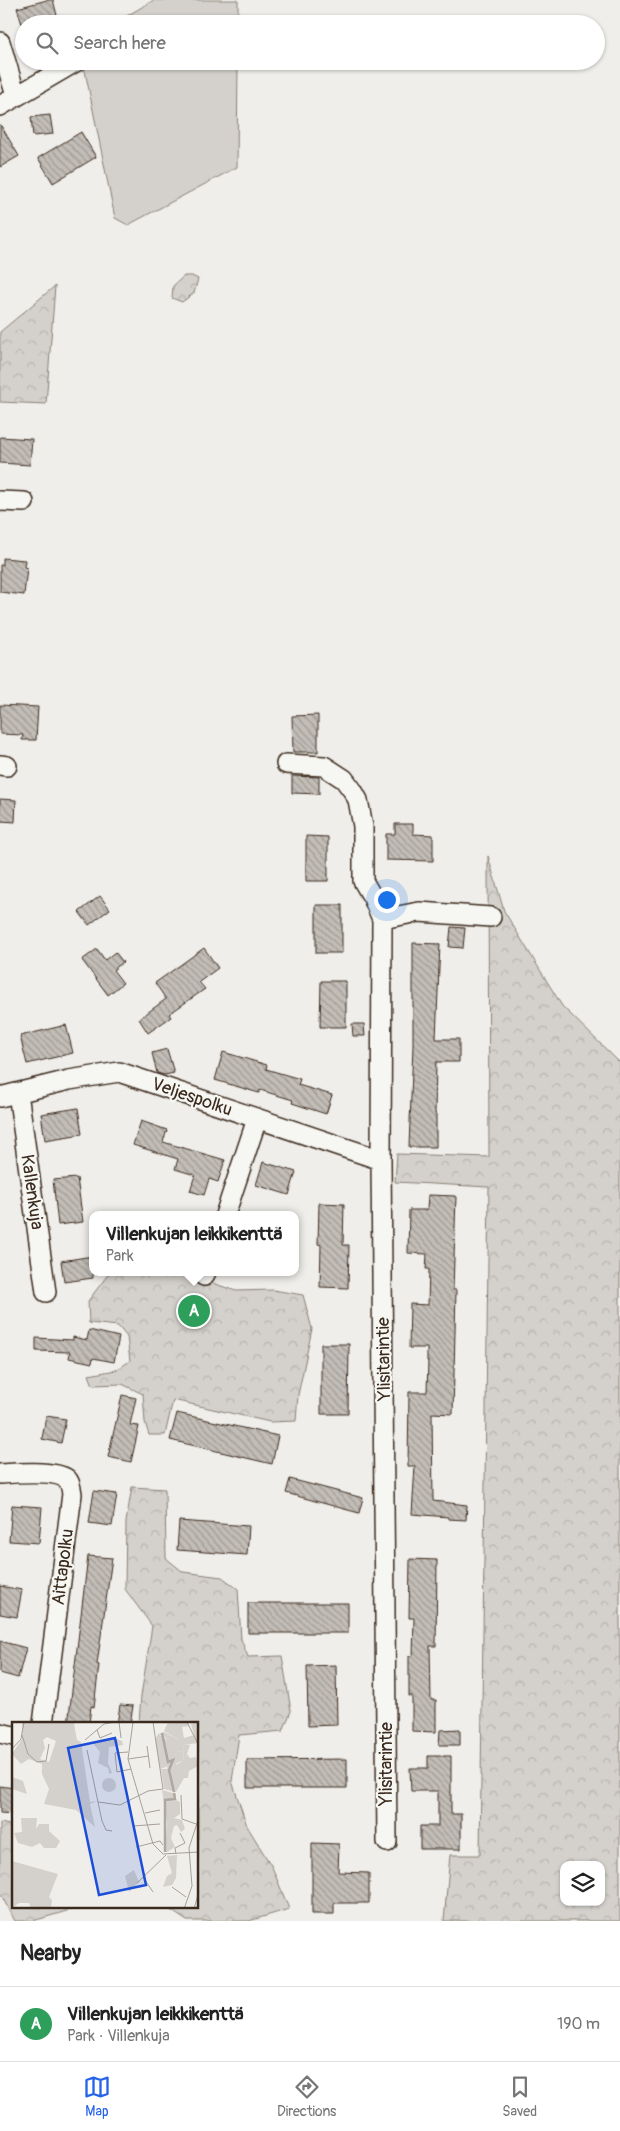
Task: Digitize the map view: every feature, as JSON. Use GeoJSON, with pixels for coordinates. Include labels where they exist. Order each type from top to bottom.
{"type":"FeatureCollection","features":[{"type":"Feature","properties":{"kind":"street"},"geometry":{"type":"LineString","coordinates":[[0,42],[16,96]]}},
{"type":"Feature","properties":{"kind":"street"},"geometry":{"type":"LineString","coordinates":[[0,106],[61,70]]}},
{"type":"Feature","properties":{"kind":"street"},"geometry":{"type":"LineString","coordinates":[[0,501],[24,502]]}},
{"type":"Feature","properties":{"kind":"street","name":"Ylisitarintie"},"geometry":{"type":"LineString","coordinates":[[286,764],[324,766],[344,779],[353,791],[358,800],[363,826],[363,881],[382,919],[381,1160],[387,1842]]}},
{"type":"Feature","properties":{"kind":"street"},"geometry":{"type":"LineString","coordinates":[[382,919],[419,912],[490,917]]}},
{"type":"Feature","properties":{"kind":"street","name":"Veljespolku"},"geometry":{"type":"LineString","coordinates":[[9,1095],[69,1080],[119,1072],[381,1160]]}},
{"type":"Feature","properties":{"kind":"street","name":"Kallenkuja"},"geometry":{"type":"LineString","coordinates":[[9,1095],[46,1292]]}},
{"type":"Feature","properties":{"kind":"street"},"geometry":{"type":"LineString","coordinates":[[226,1211],[257,1119]]}},
{"type":"Feature","properties":{"kind":"street","name":"Aittapolku"},"geometry":{"type":"LineString","coordinates":[[0,1474],[58,1475],[66,1479],[72,1494],[43,1722]]}},
{"type":"Feature","properties":{"kind":"green space"},"geometry":{"type":"Polygon","coordinates":[[[154,0],[238,0],[238,15],[128,15],[154,0]]]}},
{"type":"Feature","properties":{"kind":"green space"},"geometry":{"type":"Polygon","coordinates":[[[85,70],[238,70],[237,167],[128,225],[115,218],[85,70]]]}},
{"type":"Feature","properties":{"kind":"green space"},"geometry":{"type":"Polygon","coordinates":[[[184,276],[192,276],[198,279],[194,293],[182,302],[172,298],[173,286],[184,276]]]}},
{"type":"Feature","properties":{"kind":"green space"},"geometry":{"type":"Polygon","coordinates":[[[55,286],[46,404],[0,402],[0,332],[55,286]]]}},
{"type":"Feature","properties":{"kind":"green space"},"geometry":{"type":"Polygon","coordinates":[[[488,856],[504,911],[562,1006],[620,1063],[620,1921],[444,1921],[450,1855],[480,1855],[489,1187],[395,1182],[397,1154],[489,1157],[488,856]]]}},
{"type":"Feature","properties":{"kind":"green space"},"geometry":{"type":"Polygon","coordinates":[[[107,1276],[191,1276],[236,1291],[273,1290],[303,1295],[312,1329],[298,1395],[296,1421],[270,1422],[173,1400],[165,1435],[149,1435],[145,1422],[143,1394],[122,1384],[93,1385],[89,1375],[116,1370],[130,1361],[127,1337],[118,1326],[89,1323],[88,1301],[107,1276]]]}},
{"type":"Feature","properties":{"kind":"green space"},"geometry":{"type":"Polygon","coordinates":[[[132,1487],[165,1489],[166,1558],[183,1572],[222,1577],[238,1589],[241,1639],[248,1657],[282,1656],[291,1711],[283,1731],[239,1735],[232,1781],[247,1826],[272,1867],[289,1909],[249,1921],[187,1921],[168,1908],[199,1908],[199,1722],[139,1722],[141,1696],[152,1626],[125,1589],[126,1522],[132,1487]]]}},
{"type":"Feature","properties":{"kind":"green space"},"geometry":{"type":"Polygon","coordinates":[[[0,1823],[12,1826],[12,1908],[77,1908],[33,1921],[15,1921],[0,1893],[0,1823]]]}},
{"type":"Feature","properties":{"kind":"building"},"geometry":{"type":"Polygon","coordinates":[[[53,0],[57,15],[19,15],[17,8],[53,0]]]}},
{"type":"Feature","properties":{"kind":"building"},"geometry":{"type":"Polygon","coordinates":[[[50,115],[53,134],[33,136],[31,117],[50,115]]]}},
{"type":"Feature","properties":{"kind":"building"},"geometry":{"type":"Polygon","coordinates":[[[0,124],[19,156],[0,167],[0,124]]]}},
{"type":"Feature","properties":{"kind":"building"},"geometry":{"type":"Polygon","coordinates":[[[81,132],[96,157],[53,183],[38,158],[81,132]]]}},
{"type":"Feature","properties":{"kind":"building"},"geometry":{"type":"Polygon","coordinates":[[[0,437],[32,439],[30,465],[0,463],[0,437]]]}},
{"type":"Feature","properties":{"kind":"building"},"geometry":{"type":"Polygon","coordinates":[[[3,558],[25,560],[24,567],[27,568],[24,595],[0,592],[0,565],[3,565],[3,558]]]}},
{"type":"Feature","properties":{"kind":"building"},"geometry":{"type":"Polygon","coordinates":[[[0,705],[38,707],[36,740],[22,740],[23,735],[0,734],[0,705]]]}},
{"type":"Feature","properties":{"kind":"building"},"geometry":{"type":"Polygon","coordinates":[[[318,715],[318,752],[293,752],[292,716],[318,715]]]}},
{"type":"Feature","properties":{"kind":"building"},"geometry":{"type":"Polygon","coordinates":[[[292,776],[319,777],[319,794],[292,793],[292,776]]]}},
{"type":"Feature","properties":{"kind":"building"},"geometry":{"type":"Polygon","coordinates":[[[0,799],[16,800],[15,822],[0,821],[0,799]]]}},
{"type":"Feature","properties":{"kind":"building"},"geometry":{"type":"Polygon","coordinates":[[[395,824],[413,824],[413,834],[433,835],[433,861],[386,860],[386,834],[395,834],[395,824]]]}},
{"type":"Feature","properties":{"kind":"building"},"geometry":{"type":"Polygon","coordinates":[[[306,836],[328,837],[328,881],[306,881],[306,836]]]}},
{"type":"Feature","properties":{"kind":"building"},"geometry":{"type":"Polygon","coordinates":[[[100,896],[110,909],[89,925],[79,912],[100,896]]]}},
{"type":"Feature","properties":{"kind":"building"},"geometry":{"type":"Polygon","coordinates":[[[316,905],[342,905],[342,953],[316,953],[316,905]]]}},
{"type":"Feature","properties":{"kind":"building"},"geometry":{"type":"Polygon","coordinates":[[[451,927],[465,928],[463,948],[449,947],[451,927]]]}},
{"type":"Feature","properties":{"kind":"building"},"geometry":{"type":"Polygon","coordinates":[[[413,943],[440,944],[436,1039],[459,1039],[459,1062],[436,1062],[436,1147],[409,1147],[413,1046],[413,943]]]}},
{"type":"Feature","properties":{"kind":"building"},"geometry":{"type":"Polygon","coordinates":[[[204,948],[218,968],[199,982],[205,989],[169,1014],[171,1017],[148,1033],[139,1019],[166,999],[155,983],[204,948]]]}},
{"type":"Feature","properties":{"kind":"building"},"geometry":{"type":"Polygon","coordinates":[[[97,949],[105,960],[115,952],[123,962],[113,970],[123,983],[108,995],[82,960],[97,949]]]}},
{"type":"Feature","properties":{"kind":"building"},"geometry":{"type":"Polygon","coordinates":[[[321,981],[346,981],[346,1027],[320,1027],[321,981]]]}},
{"type":"Feature","properties":{"kind":"building"},"geometry":{"type":"Polygon","coordinates":[[[352,1024],[364,1024],[365,1036],[353,1036],[352,1024]]]}},
{"type":"Feature","properties":{"kind":"building"},"geometry":{"type":"Polygon","coordinates":[[[66,1025],[73,1053],[27,1064],[20,1036],[66,1025]]]}},
{"type":"Feature","properties":{"kind":"building"},"geometry":{"type":"Polygon","coordinates":[[[167,1049],[174,1073],[165,1075],[157,1073],[152,1053],[167,1049]]]}},
{"type":"Feature","properties":{"kind":"building"},"geometry":{"type":"Polygon","coordinates":[[[223,1052],[267,1065],[266,1069],[300,1079],[298,1085],[332,1095],[326,1114],[292,1103],[293,1100],[260,1090],[259,1093],[215,1080],[223,1052]]]}},
{"type":"Feature","properties":{"kind":"building"},"geometry":{"type":"Polygon","coordinates":[[[78,1108],[82,1134],[45,1140],[41,1114],[78,1108]]]}},
{"type":"Feature","properties":{"kind":"building"},"geometry":{"type":"Polygon","coordinates":[[[141,1121],[167,1130],[163,1142],[225,1160],[218,1182],[209,1179],[204,1195],[190,1191],[195,1175],[175,1169],[178,1159],[133,1145],[141,1121]]]}},
{"type":"Feature","properties":{"kind":"building"},"geometry":{"type":"Polygon","coordinates":[[[263,1162],[296,1172],[289,1195],[256,1185],[263,1162]]]}},
{"type":"Feature","properties":{"kind":"building"},"geometry":{"type":"Polygon","coordinates":[[[77,1178],[83,1222],[58,1225],[53,1180],[77,1178]]]}},
{"type":"Feature","properties":{"kind":"building"},"geometry":{"type":"Polygon","coordinates":[[[428,1195],[456,1196],[453,1290],[456,1290],[453,1414],[432,1413],[433,1501],[467,1505],[466,1520],[412,1514],[415,1466],[408,1466],[409,1392],[427,1392],[428,1361],[427,1348],[409,1348],[410,1304],[428,1305],[429,1269],[426,1269],[427,1254],[408,1253],[409,1210],[427,1210],[428,1195]]]}},
{"type":"Feature","properties":{"kind":"building"},"geometry":{"type":"Polygon","coordinates":[[[319,1203],[344,1204],[343,1245],[349,1245],[348,1288],[320,1287],[319,1203]]]}},
{"type":"Feature","properties":{"kind":"building"},"geometry":{"type":"Polygon","coordinates":[[[89,1257],[89,1276],[93,1276],[93,1278],[64,1282],[61,1261],[89,1257]]]}},
{"type":"Feature","properties":{"kind":"building"},"geometry":{"type":"Polygon","coordinates":[[[89,1330],[119,1337],[114,1362],[93,1358],[92,1363],[69,1358],[70,1352],[36,1351],[36,1338],[73,1340],[73,1337],[87,1340],[89,1330]]]}},
{"type":"Feature","properties":{"kind":"building"},"geometry":{"type":"Polygon","coordinates":[[[321,1344],[349,1344],[348,1414],[321,1414],[321,1344]]]}},
{"type":"Feature","properties":{"kind":"building"},"geometry":{"type":"Polygon","coordinates":[[[122,1395],[136,1398],[130,1425],[139,1426],[131,1462],[108,1457],[122,1395]]]}},
{"type":"Feature","properties":{"kind":"building"},"geometry":{"type":"Polygon","coordinates":[[[177,1413],[278,1436],[272,1464],[170,1440],[177,1413]]]}},
{"type":"Feature","properties":{"kind":"building"},"geometry":{"type":"Polygon","coordinates":[[[46,1416],[66,1419],[61,1443],[42,1439],[46,1416]]]}},
{"type":"Feature","properties":{"kind":"building"},"geometry":{"type":"Polygon","coordinates":[[[290,1479],[363,1498],[359,1513],[286,1493],[290,1479]]]}},
{"type":"Feature","properties":{"kind":"building"},"geometry":{"type":"Polygon","coordinates":[[[94,1491],[117,1494],[112,1526],[89,1523],[94,1491]]]}},
{"type":"Feature","properties":{"kind":"building"},"geometry":{"type":"Polygon","coordinates":[[[12,1505],[42,1507],[39,1543],[9,1541],[12,1505]]]}},
{"type":"Feature","properties":{"kind":"building"},"geometry":{"type":"Polygon","coordinates":[[[179,1521],[249,1526],[247,1555],[177,1550],[179,1521]]]}},
{"type":"Feature","properties":{"kind":"building"},"geometry":{"type":"Polygon","coordinates":[[[88,1556],[112,1558],[97,1664],[99,1665],[94,1707],[91,1706],[89,1722],[68,1722],[88,1556]]]}},
{"type":"Feature","properties":{"kind":"building"},"geometry":{"type":"Polygon","coordinates":[[[410,1559],[437,1560],[436,1646],[430,1646],[431,1700],[436,1700],[436,1732],[412,1731],[412,1696],[409,1696],[409,1656],[413,1656],[414,1618],[409,1618],[410,1559]]]}},
{"type":"Feature","properties":{"kind":"building"},"geometry":{"type":"Polygon","coordinates":[[[0,1586],[22,1590],[17,1617],[0,1614],[0,1586]]]}},
{"type":"Feature","properties":{"kind":"building"},"geometry":{"type":"Polygon","coordinates":[[[248,1603],[348,1603],[348,1633],[248,1633],[248,1603]]]}},
{"type":"Feature","properties":{"kind":"building"},"geometry":{"type":"Polygon","coordinates":[[[0,1641],[26,1648],[18,1678],[0,1673],[0,1641]]]}},
{"type":"Feature","properties":{"kind":"building"},"geometry":{"type":"Polygon","coordinates":[[[336,1665],[337,1725],[308,1726],[307,1666],[336,1665]]]}},
{"type":"Feature","properties":{"kind":"building"},"geometry":{"type":"Polygon","coordinates":[[[120,1705],[133,1706],[130,1722],[117,1722],[120,1705]]]}},
{"type":"Feature","properties":{"kind":"building"},"geometry":{"type":"Polygon","coordinates":[[[460,1729],[460,1745],[439,1745],[440,1730],[460,1729]]]}},
{"type":"Feature","properties":{"kind":"building"},"geometry":{"type":"Polygon","coordinates":[[[428,1756],[451,1756],[451,1814],[461,1814],[461,1849],[420,1849],[420,1826],[438,1826],[438,1791],[411,1791],[410,1768],[428,1768],[428,1756]]]}},
{"type":"Feature","properties":{"kind":"building"},"geometry":{"type":"Polygon","coordinates":[[[347,1759],[347,1788],[247,1788],[247,1760],[347,1759]]]}},
{"type":"Feature","properties":{"kind":"building"},"geometry":{"type":"Polygon","coordinates":[[[0,1786],[12,1788],[12,1814],[0,1813],[0,1786]]]}},
{"type":"Feature","properties":{"kind":"building"},"geometry":{"type":"Polygon","coordinates":[[[312,1843],[339,1844],[338,1872],[369,1873],[369,1903],[334,1903],[334,1914],[312,1914],[312,1843]]]}},
{"type":"Feature","properties":{"kind":"place","name":"Villenkujan leikkikenttä"},"geometry":{"type":"Point","coordinates":[194,1311]}}]}
